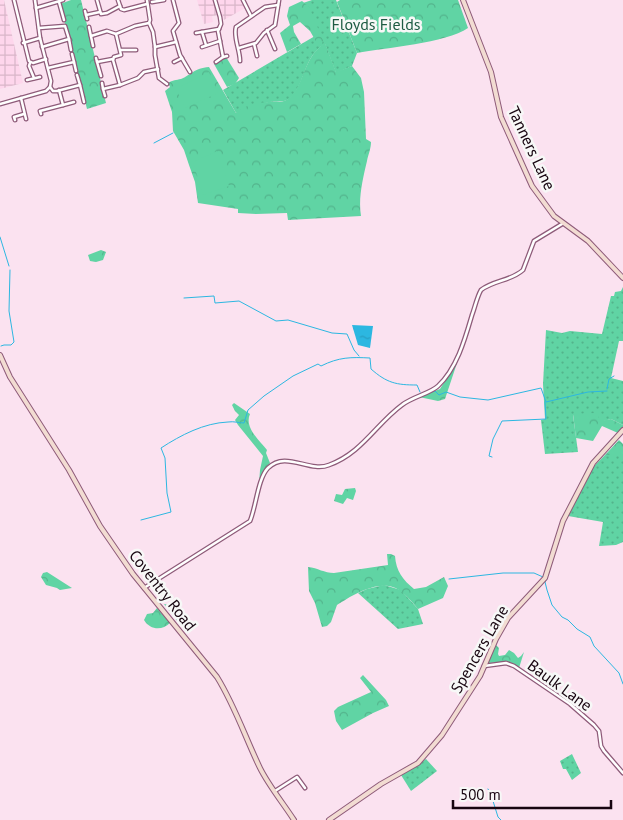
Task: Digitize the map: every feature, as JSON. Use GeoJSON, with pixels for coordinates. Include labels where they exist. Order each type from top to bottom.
{"type":"FeatureCollection","features":[{"type":"Feature","properties":{"kind":"street"},"geometry":{"type":"LineString","coordinates":[[14,0],[23,43],[34,78]]}},
{"type":"Feature","properties":{"kind":"street"},"geometry":{"type":"LineString","coordinates":[[0,104],[26,95],[46,91],[50,88],[51,81],[40,38],[35,0]]}},
{"type":"Feature","properties":{"kind":"street"},"geometry":{"type":"LineString","coordinates":[[36,8],[63,0]]}},
{"type":"Feature","properties":{"kind":"street"},"geometry":{"type":"LineString","coordinates":[[97,0],[100,12]]}},
{"type":"Feature","properties":{"kind":"street"},"geometry":{"type":"LineString","coordinates":[[118,0],[124,10],[147,4]]}},
{"type":"Feature","properties":{"kind":"street"},"geometry":{"type":"LineString","coordinates":[[147,0],[149,23],[156,47],[155,55],[160,79],[167,84]]}},
{"type":"Feature","properties":{"kind":"street"},"geometry":{"type":"LineString","coordinates":[[155,3],[164,0]]}},
{"type":"Feature","properties":{"kind":"street"},"geometry":{"type":"LineString","coordinates":[[173,0],[179,24],[174,30],[176,42],[190,72]]}},
{"type":"Feature","properties":{"kind":"street"},"geometry":{"type":"LineString","coordinates":[[215,0],[221,24],[219,30],[223,56]]}},
{"type":"Feature","properties":{"kind":"street"},"geometry":{"type":"LineString","coordinates":[[243,0],[251,16]]}},
{"type":"Feature","properties":{"kind":"street"},"geometry":{"type":"LineString","coordinates":[[239,48],[254,44],[266,30],[276,23],[279,0]]}},
{"type":"Feature","properties":{"kind":"street","name":"Tanners Lane"},"geometry":{"type":"LineString","coordinates":[[463,0],[491,72],[499,111],[532,186],[549,211],[562,224],[588,241],[623,278]]}},
{"type":"Feature","properties":{"kind":"street"},"geometry":{"type":"LineString","coordinates":[[59,2],[64,20]]}},
{"type":"Feature","properties":{"kind":"street"},"geometry":{"type":"LineString","coordinates":[[85,11],[87,17],[100,12],[103,14],[120,6]]}},
{"type":"Feature","properties":{"kind":"street"},"geometry":{"type":"LineString","coordinates":[[239,62],[239,48],[235,28],[265,7],[278,6]]}},
{"type":"Feature","properties":{"kind":"street"},"geometry":{"type":"LineString","coordinates":[[91,36],[108,31],[116,34],[149,23]]}},
{"type":"Feature","properties":{"kind":"street"},"geometry":{"type":"LineString","coordinates":[[39,28],[65,26],[71,50]]}},
{"type":"Feature","properties":{"kind":"street"},"geometry":{"type":"LineString","coordinates":[[89,28],[93,46]]}},
{"type":"Feature","properties":{"kind":"street"},"geometry":{"type":"LineString","coordinates":[[196,33],[219,30]]}},
{"type":"Feature","properties":{"kind":"street"},"geometry":{"type":"LineString","coordinates":[[266,30],[275,49]]}},
{"type":"Feature","properties":{"kind":"street"},"geometry":{"type":"LineString","coordinates":[[202,32],[206,45]]}},
{"type":"Feature","properties":{"kind":"street"},"geometry":{"type":"LineString","coordinates":[[97,62],[121,56],[116,34]]}},
{"type":"Feature","properties":{"kind":"street"},"geometry":{"type":"LineString","coordinates":[[23,43],[40,38]]}},
{"type":"Feature","properties":{"kind":"street"},"geometry":{"type":"LineString","coordinates":[[42,47],[69,39]]}},
{"type":"Feature","properties":{"kind":"street"},"geometry":{"type":"LineString","coordinates":[[202,47],[220,41]]}},
{"type":"Feature","properties":{"kind":"street"},"geometry":{"type":"LineString","coordinates":[[156,47],[176,42]]}},
{"type":"Feature","properties":{"kind":"street"},"geometry":{"type":"LineString","coordinates":[[254,44],[257,56]]}},
{"type":"Feature","properties":{"kind":"street"},"geometry":{"type":"LineString","coordinates":[[121,50],[136,50]]}},
{"type":"Feature","properties":{"kind":"street"},"geometry":{"type":"LineString","coordinates":[[72,54],[84,102]]}},
{"type":"Feature","properties":{"kind":"street"},"geometry":{"type":"LineString","coordinates":[[216,62],[223,56],[227,56]]}},
{"type":"Feature","properties":{"kind":"street"},"geometry":{"type":"LineString","coordinates":[[96,58],[100,76]]}},
{"type":"Feature","properties":{"kind":"street"},"geometry":{"type":"LineString","coordinates":[[174,62],[182,58]]}},
{"type":"Feature","properties":{"kind":"street"},"geometry":{"type":"LineString","coordinates":[[30,63],[46,59]]}},
{"type":"Feature","properties":{"kind":"street"},"geometry":{"type":"LineString","coordinates":[[113,59],[120,84]]}},
{"type":"Feature","properties":{"kind":"street"},"geometry":{"type":"LineString","coordinates":[[48,68],[74,62]]}},
{"type":"Feature","properties":{"kind":"street"},"geometry":{"type":"LineString","coordinates":[[103,89],[136,79],[144,72],[158,69]]}},
{"type":"Feature","properties":{"kind":"street"},"geometry":{"type":"LineString","coordinates":[[27,80],[40,77]]}},
{"type":"Feature","properties":{"kind":"street"},"geometry":{"type":"LineString","coordinates":[[102,83],[105,96]]}},
{"type":"Feature","properties":{"kind":"street"},"geometry":{"type":"LineString","coordinates":[[50,88],[53,91],[80,85]]}},
{"type":"Feature","properties":{"kind":"street"},"geometry":{"type":"LineString","coordinates":[[59,90],[63,105]]}},
{"type":"Feature","properties":{"kind":"street"},"geometry":{"type":"LineString","coordinates":[[21,98],[26,119]]}},
{"type":"Feature","properties":{"kind":"street"},"geometry":{"type":"LineString","coordinates":[[40,111],[74,102]]}},
{"type":"Feature","properties":{"kind":"street"},"geometry":{"type":"LineString","coordinates":[[14,117],[25,114]]}},
{"type":"Feature","properties":{"kind":"street"},"geometry":{"type":"LineString","coordinates":[[144,588],[250,522],[263,475],[269,466],[276,462],[287,461],[320,467],[335,463],[363,444],[401,405],[415,396],[437,387],[456,360],[481,290],[487,286],[509,279],[523,270],[534,241],[562,224]]}},
{"type":"Feature","properties":{"kind":"street","name":"Coventry Road"},"geometry":{"type":"LineString","coordinates":[[0,355],[10,377],[69,470],[100,526],[144,588],[226,691],[261,770],[294,820]]}},
{"type":"Feature","properties":{"kind":"street","name":"Spencers Lane"},"geometry":{"type":"LineString","coordinates":[[329,820],[381,784],[409,769],[424,758],[442,735],[484,666],[508,618],[545,578],[563,521],[593,463],[623,430]]}},
{"type":"Feature","properties":{"kind":"street","name":"Baulk Lane"},"geometry":{"type":"LineString","coordinates":[[484,666],[506,663],[514,666],[570,704],[598,729],[601,746],[623,773]]}},
{"type":"Feature","properties":{"kind":"street"},"geometry":{"type":"LineString","coordinates":[[275,791],[297,777],[305,788]]}},
{"type":"Feature","properties":{"kind":"shaded area"},"geometry":{"type":"Polygon","coordinates":[[[0,0],[4,0],[23,83],[0,89],[0,0]]]}},
{"type":"Feature","properties":{"kind":"shaded area"},"geometry":{"type":"Polygon","coordinates":[[[197,0],[213,0],[219,15],[212,16],[213,22],[204,24],[197,0]]]}},
{"type":"Feature","properties":{"kind":"shaded area"},"geometry":{"type":"Polygon","coordinates":[[[218,0],[241,0],[245,8],[224,20],[218,0]]]}},
{"type":"Feature","properties":{"kind":"green space"},"geometry":{"type":"Polygon","coordinates":[[[71,0],[81,0],[106,103],[87,109],[60,4],[71,0]]]}},
{"type":"Feature","properties":{"kind":"green space"},"geometry":{"type":"Polygon","coordinates":[[[312,0],[336,0],[357,53],[352,66],[336,73],[325,44],[312,56],[299,86],[289,99],[266,103],[236,113],[223,90],[315,36],[303,3],[312,0]]]}},
{"type":"Feature","properties":{"kind":"green space","name":"Floyds Fields"},"geometry":{"type":"Polygon","coordinates":[[[340,0],[458,0],[468,28],[445,38],[357,53],[337,2],[340,0]]]}},
{"type":"Feature","properties":{"kind":"green space"},"geometry":{"type":"Polygon","coordinates":[[[302,1],[309,7],[323,40],[322,44],[318,45],[310,31],[300,22],[293,26],[294,32],[301,44],[287,52],[280,33],[290,25],[287,16],[289,7],[302,1]]]}},
{"type":"Feature","properties":{"kind":"green space"},"geometry":{"type":"Polygon","coordinates":[[[325,43],[336,72],[352,66],[361,78],[364,92],[366,139],[371,142],[371,147],[361,188],[361,216],[288,220],[287,213],[238,213],[238,209],[198,203],[195,182],[184,150],[173,131],[172,112],[165,91],[170,87],[168,83],[181,79],[196,70],[209,67],[236,113],[252,105],[284,101],[294,93],[312,56],[325,43]]]}},
{"type":"Feature","properties":{"kind":"green space"},"geometry":{"type":"Polygon","coordinates":[[[226,57],[239,78],[235,84],[227,87],[214,64],[226,57]]]}},
{"type":"Feature","properties":{"kind":"green space"},"geometry":{"type":"Polygon","coordinates":[[[209,72],[218,93],[185,108],[176,89],[209,72]]]}},
{"type":"Feature","properties":{"kind":"green space"},"geometry":{"type":"Polygon","coordinates":[[[217,151],[229,186],[203,195],[193,162],[217,151]]]}},
{"type":"Feature","properties":{"kind":"green space"},"geometry":{"type":"Polygon","coordinates":[[[101,250],[106,252],[103,260],[90,261],[88,255],[101,250]]]}},
{"type":"Feature","properties":{"kind":"green space"},"geometry":{"type":"Polygon","coordinates":[[[623,287],[623,341],[619,341],[611,378],[623,381],[623,425],[611,419],[600,422],[573,415],[578,452],[545,454],[541,420],[545,419],[543,384],[546,330],[562,333],[570,331],[602,334],[611,296],[614,296],[615,292],[621,291],[623,287]]]}},
{"type":"Feature","properties":{"kind":"green space"},"geometry":{"type":"Polygon","coordinates":[[[458,360],[445,399],[438,401],[419,397],[440,389],[458,360]]]}},
{"type":"Feature","properties":{"kind":"green space"},"geometry":{"type":"Polygon","coordinates":[[[234,403],[250,414],[249,424],[267,450],[266,453],[270,463],[264,471],[259,484],[263,456],[235,420],[239,415],[232,405],[234,403]]]}},
{"type":"Feature","properties":{"kind":"green space"},"geometry":{"type":"Polygon","coordinates":[[[597,413],[600,421],[611,419],[623,425],[623,428],[618,433],[602,426],[593,441],[576,438],[573,414],[597,413]]]}},
{"type":"Feature","properties":{"kind":"green space"},"geometry":{"type":"Polygon","coordinates":[[[619,440],[623,444],[623,455],[605,455],[619,440]]]}},
{"type":"Feature","properties":{"kind":"green space"},"geometry":{"type":"Polygon","coordinates":[[[605,455],[623,455],[623,542],[616,545],[599,546],[603,522],[568,516],[594,466],[605,455]]]}},
{"type":"Feature","properties":{"kind":"green space"},"geometry":{"type":"Polygon","coordinates":[[[355,488],[353,500],[347,498],[343,504],[334,501],[336,494],[342,495],[345,489],[355,488]]]}},
{"type":"Feature","properties":{"kind":"green space"},"geometry":{"type":"Polygon","coordinates":[[[387,554],[395,556],[401,575],[414,589],[426,587],[444,577],[448,586],[443,598],[418,609],[402,592],[394,588],[378,586],[369,588],[337,605],[331,622],[327,626],[322,627],[315,603],[309,591],[308,567],[334,573],[388,565],[387,554]]]}},
{"type":"Feature","properties":{"kind":"green space"},"geometry":{"type":"Polygon","coordinates":[[[47,572],[72,588],[60,590],[46,585],[41,577],[43,573],[47,572]]]}},
{"type":"Feature","properties":{"kind":"green space"},"geometry":{"type":"Polygon","coordinates":[[[384,585],[401,590],[418,609],[423,624],[398,629],[358,593],[384,585]]]}},
{"type":"Feature","properties":{"kind":"green space"},"geometry":{"type":"Polygon","coordinates":[[[164,604],[175,606],[178,622],[164,604]]]}},
{"type":"Feature","properties":{"kind":"green space"},"geometry":{"type":"Polygon","coordinates":[[[157,608],[170,623],[167,626],[156,628],[149,626],[144,620],[147,614],[153,613],[157,608]]]}},
{"type":"Feature","properties":{"kind":"green space"},"geometry":{"type":"Polygon","coordinates":[[[496,645],[499,648],[499,656],[505,655],[509,650],[518,658],[524,652],[519,668],[510,662],[488,663],[496,645]]]}},
{"type":"Feature","properties":{"kind":"green space"},"geometry":{"type":"Polygon","coordinates":[[[363,675],[386,700],[389,706],[342,730],[336,721],[334,711],[338,707],[371,692],[360,678],[363,675]]]}},
{"type":"Feature","properties":{"kind":"green space"},"geometry":{"type":"Polygon","coordinates":[[[572,754],[581,773],[572,780],[566,769],[563,769],[560,761],[572,754]]]}},
{"type":"Feature","properties":{"kind":"green space"},"geometry":{"type":"Polygon","coordinates":[[[426,759],[437,771],[411,791],[401,775],[426,759]]]}},
{"type":"Feature","properties":{"kind":"water"},"geometry":{"type":"Polygon","coordinates":[[[352,325],[373,326],[370,348],[358,345],[352,325]]]}},
{"type":"Feature","properties":{"kind":"waterway"},"geometry":{"type":"LineString","coordinates":[[154,143],[173,133]]}},
{"type":"Feature","properties":{"kind":"waterway"},"geometry":{"type":"LineString","coordinates":[[0,237],[9,266]]}},
{"type":"Feature","properties":{"kind":"waterway"},"geometry":{"type":"LineString","coordinates":[[1,346],[11,345],[14,342],[9,311],[10,270]]}},
{"type":"Feature","properties":{"kind":"waterway"},"geometry":{"type":"LineString","coordinates":[[184,298],[214,296],[215,303],[239,301],[276,321],[288,320],[332,333],[347,334],[354,350],[359,356]]}},
{"type":"Feature","properties":{"kind":"waterway"},"geometry":{"type":"LineString","coordinates":[[141,520],[171,512],[167,493],[165,458],[161,448],[185,434],[202,427],[219,423],[244,423],[248,410],[264,396],[293,376],[318,364],[321,366],[345,358],[370,358],[371,369],[382,377],[397,384],[417,385],[420,392]]}},
{"type":"Feature","properties":{"kind":"waterway"},"geometry":{"type":"LineString","coordinates":[[607,389],[609,379],[614,376]]}},
{"type":"Feature","properties":{"kind":"waterway"},"geometry":{"type":"LineString","coordinates":[[428,393],[435,391],[439,395],[446,392],[460,397],[488,400],[541,388],[546,402],[588,392],[607,391]]}},
{"type":"Feature","properties":{"kind":"waterway"},"geometry":{"type":"LineString","coordinates":[[492,457],[489,456],[493,439],[502,421],[546,419],[545,402]]}},
{"type":"Feature","properties":{"kind":"waterway"},"geometry":{"type":"LineString","coordinates":[[449,579],[503,573],[534,573],[543,577]]}},
{"type":"Feature","properties":{"kind":"waterway"},"geometry":{"type":"LineString","coordinates":[[547,578],[545,582],[552,605],[562,617],[590,637],[594,646],[619,673],[623,684]]}},
{"type":"Feature","properties":{"kind":"waterway"},"geometry":{"type":"LineString","coordinates":[[488,789],[493,799]]}},
{"type":"Feature","properties":{"kind":"waterway"},"geometry":{"type":"LineString","coordinates":[[493,801],[498,817],[501,820]]}}]}
